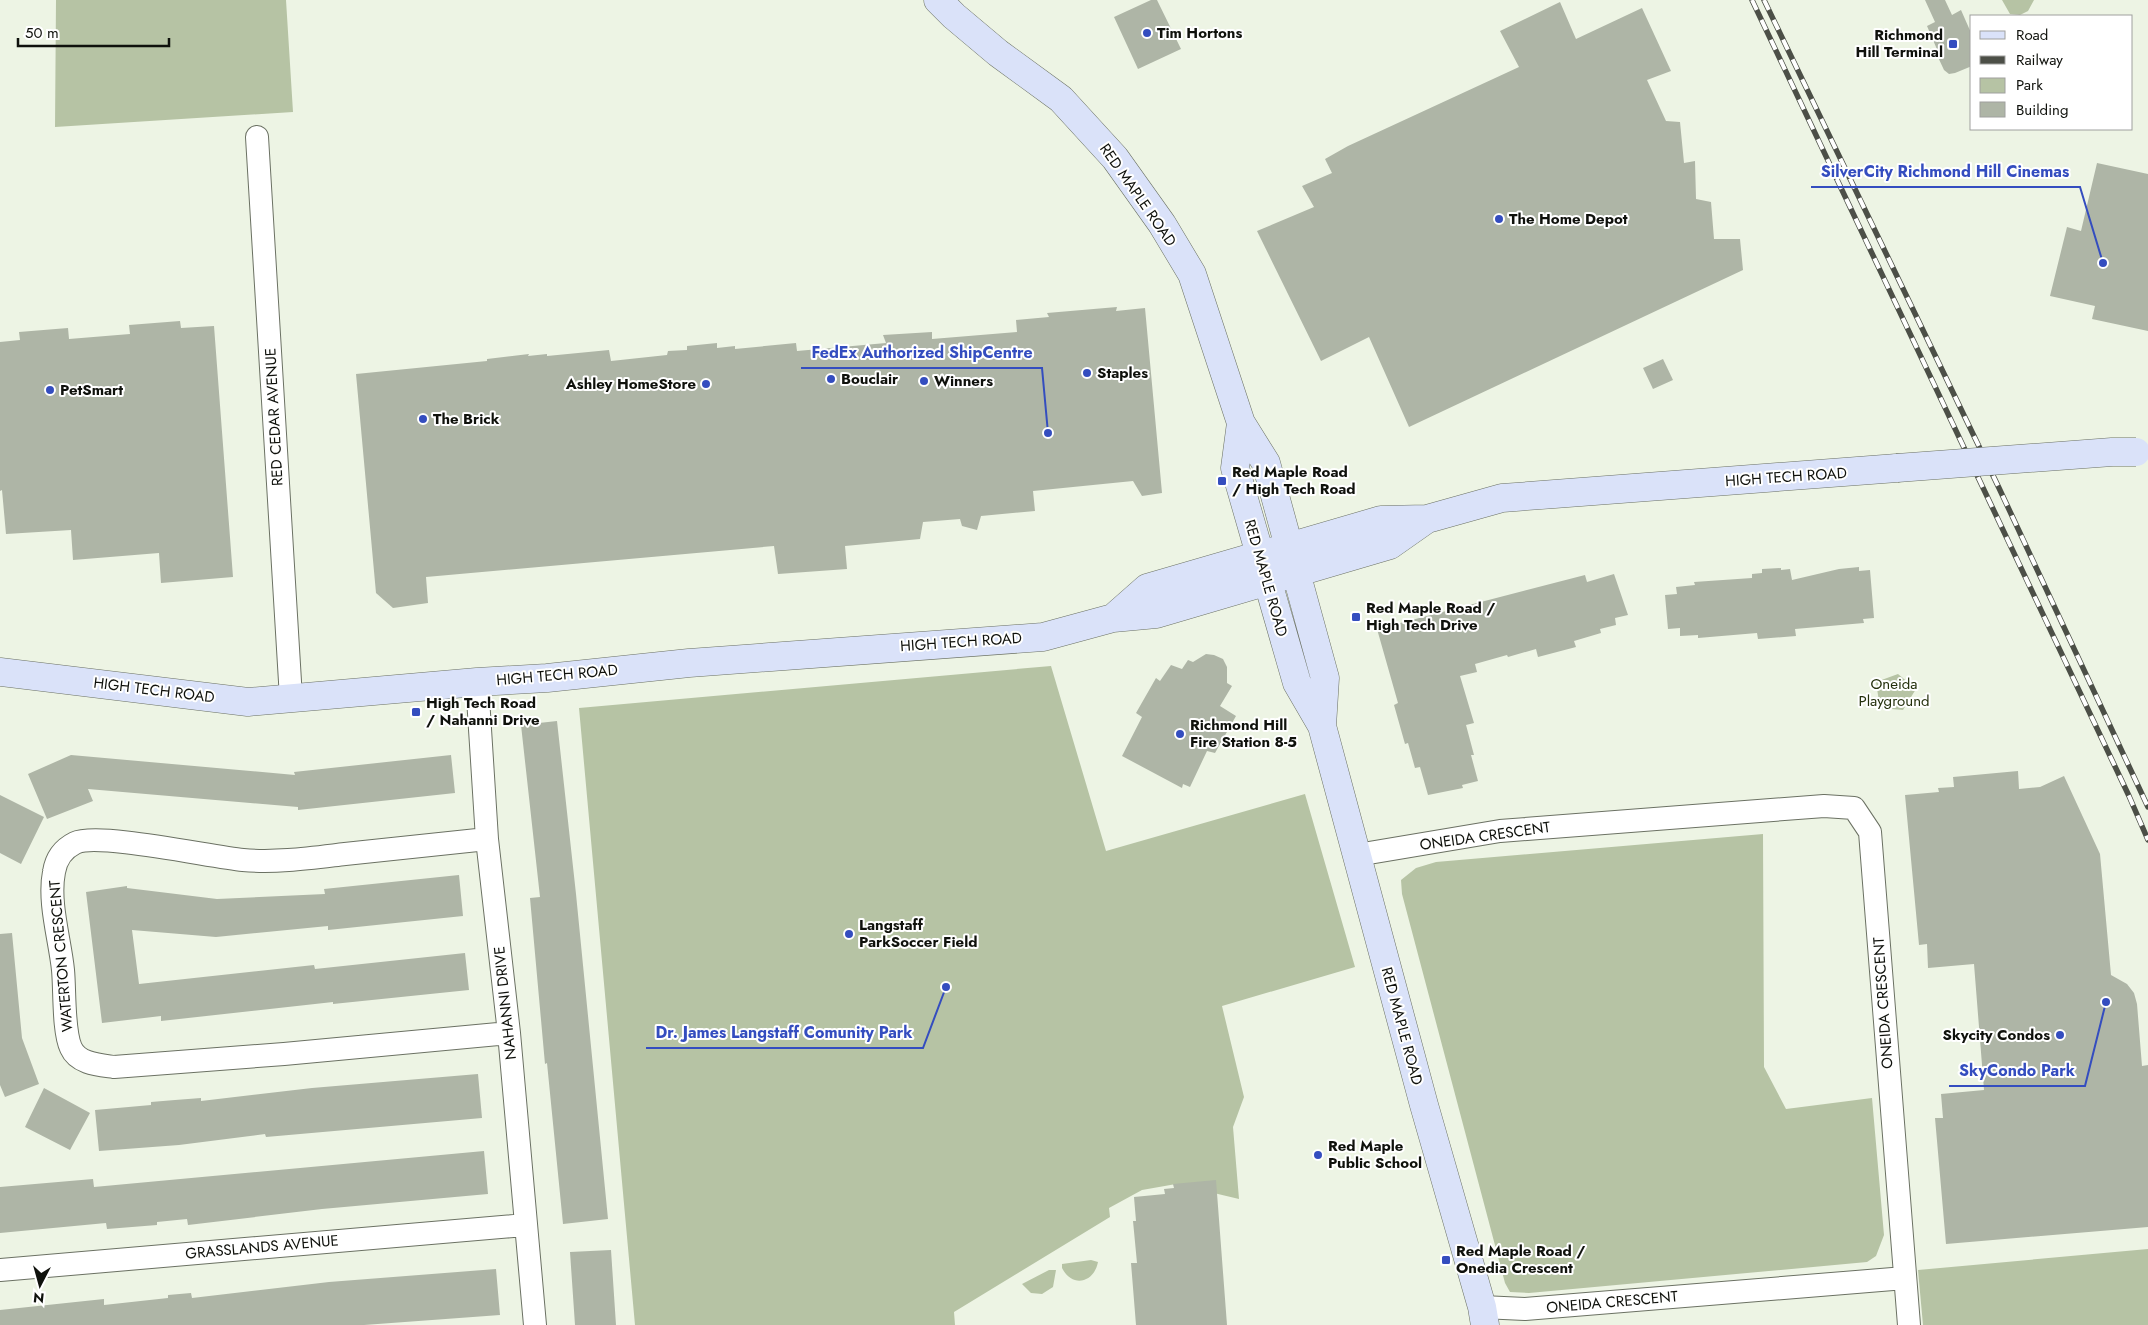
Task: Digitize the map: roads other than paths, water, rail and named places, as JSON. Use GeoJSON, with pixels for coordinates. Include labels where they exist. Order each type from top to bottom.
{"type":"FeatureCollection","features":[{"type":"Feature","properties":{"kind":"street","name":"RED MAPLE ROAD"},"geometry":{"type":"LineString","coordinates":[[938,0],[998,53],[1061,99],[1115,158],[1162,224],[1192,274],[1240,423],[1266,463],[1325,678],[1322,726]]}},
{"type":"Feature","properties":{"kind":"street","name":"RED CEDAR AVENUE"},"geometry":{"type":"LineString","coordinates":[[257,137],[291,698]]}},
{"type":"Feature","properties":{"kind":"street","name":"RED MAPLE ROAD"},"geometry":{"type":"LineString","coordinates":[[1240,423],[1235,468],[1261,554],[1266,582],[1297,683],[1322,726],[1424,1105],[1484,1316]]}},
{"type":"Feature","properties":{"kind":"street","name":"HIGH TECH ROAD"},"geometry":{"type":"LineString","coordinates":[[1113,618],[1147,588],[1289,545],[1381,520],[1427,519],[1502,498],[2112,452],[2142,452]]}},
{"type":"Feature","properties":{"kind":"street","name":"HIGH TECH ROAD"},"geometry":{"type":"LineString","coordinates":[[0,672],[248,702],[477,682],[547,678],[719,660],[1043,637],[1113,618],[1156,614],[1390,545],[1427,519]]}},
{"type":"Feature","properties":{"kind":"street","name":"NAHANNI DRIVE"},"geometry":{"type":"LineString","coordinates":[[477,682],[488,839],[509,1033],[535,1325]]}},
{"type":"Feature","properties":{"kind":"street","name":"ONEIDA CRESCENT"},"geometry":{"type":"LineString","coordinates":[[1357,856],[1500,831],[1824,806],[1854,808],[1870,832],[1905,1278],[1525,1309],[1484,1316]]}},
{"type":"Feature","properties":{"kind":"street","name":"WATERTON CRESCENT"},"geometry":{"type":"LineString","coordinates":[[488,839],[271,861],[244,860],[100,839],[75,842],[59,856],[53,873],[56,925],[63,969],[66,1021],[71,1049],[82,1060],[114,1067],[284,1054],[509,1033]]}},
{"type":"Feature","properties":{"kind":"street","name":"GRASSLANDS AVENUE"},"geometry":{"type":"LineString","coordinates":[[0,1270],[525,1225]]}},
{"type":"Feature","properties":{"kind":"street"},"geometry":{"type":"LineString","coordinates":[[1905,1278],[1909,1325]]}},
{"type":"Feature","properties":{"kind":"railway"},"geometry":{"type":"LineString","coordinates":[[1752,0],[2129,796],[2148,840]]}},
{"type":"Feature","properties":{"kind":"railway"},"geometry":{"type":"LineString","coordinates":[[1764,0],[1999,488],[2148,807]]}},
{"type":"Feature","properties":{"kind":"place","name":"Tim Hortons"},"geometry":{"type":"Point","coordinates":[1147,33]}},
{"type":"Feature","properties":{"kind":"place","name":"Richmond Hill Terminal"},"geometry":{"type":"Point","coordinates":[1953,44]}},
{"type":"Feature","properties":{"kind":"place","name":"The Home Depot"},"geometry":{"type":"Point","coordinates":[1499,219]}},
{"type":"Feature","properties":{"kind":"place","name":"SilverCity Richmond Hill Cinemas"},"geometry":{"type":"Point","coordinates":[2103,263]}},
{"type":"Feature","properties":{"kind":"place","name":"Staples"},"geometry":{"type":"Point","coordinates":[1087,373]}},
{"type":"Feature","properties":{"kind":"place","name":"Bouclair"},"geometry":{"type":"Point","coordinates":[831,379]}},
{"type":"Feature","properties":{"kind":"place","name":"Winners"},"geometry":{"type":"Point","coordinates":[924,381]}},
{"type":"Feature","properties":{"kind":"place","name":"Ashley HomeStore"},"geometry":{"type":"Point","coordinates":[706,384]}},
{"type":"Feature","properties":{"kind":"place","name":"PetSmart"},"geometry":{"type":"Point","coordinates":[50,390]}},
{"type":"Feature","properties":{"kind":"place","name":"The Brick"},"geometry":{"type":"Point","coordinates":[423,419]}},
{"type":"Feature","properties":{"kind":"place","name":"FedEx Authorized ShipCentre"},"geometry":{"type":"Point","coordinates":[1048,433]}},
{"type":"Feature","properties":{"kind":"place","name":"Red Maple Road / High Tech Road"},"geometry":{"type":"Point","coordinates":[1222,481]}},
{"type":"Feature","properties":{"kind":"place","name":"Red Maple Road / High Tech Drive"},"geometry":{"type":"Point","coordinates":[1356,617]}},
{"type":"Feature","properties":{"kind":"place","name":"High Tech Road / Nahanni Drive"},"geometry":{"type":"Point","coordinates":[416,712]}},
{"type":"Feature","properties":{"kind":"place","name":"Richmond Hill Fire Station 8-5"},"geometry":{"type":"Point","coordinates":[1180,734]}},
{"type":"Feature","properties":{"kind":"place","name":"Langstaff ParkSoccer Field"},"geometry":{"type":"Point","coordinates":[849,934]}},
{"type":"Feature","properties":{"kind":"place","name":"Dr. James Langstaff Comunity Park"},"geometry":{"type":"Point","coordinates":[946,987]}},
{"type":"Feature","properties":{"kind":"place","name":"SkyCondo Park"},"geometry":{"type":"Point","coordinates":[2106,1002]}},
{"type":"Feature","properties":{"kind":"place","name":"Skycity Condos"},"geometry":{"type":"Point","coordinates":[2060,1035]}},
{"type":"Feature","properties":{"kind":"place","name":"Red Maple Public School"},"geometry":{"type":"Point","coordinates":[1318,1155]}},
{"type":"Feature","properties":{"kind":"place","name":"Red Maple Road / Onedia Crescent"},"geometry":{"type":"Point","coordinates":[1446,1260]}},
{"type":"Feature","properties":{"kind":"park label","name":"Oneida Playground"},"geometry":{"type":"Point","coordinates":[1894,692]}}]}
